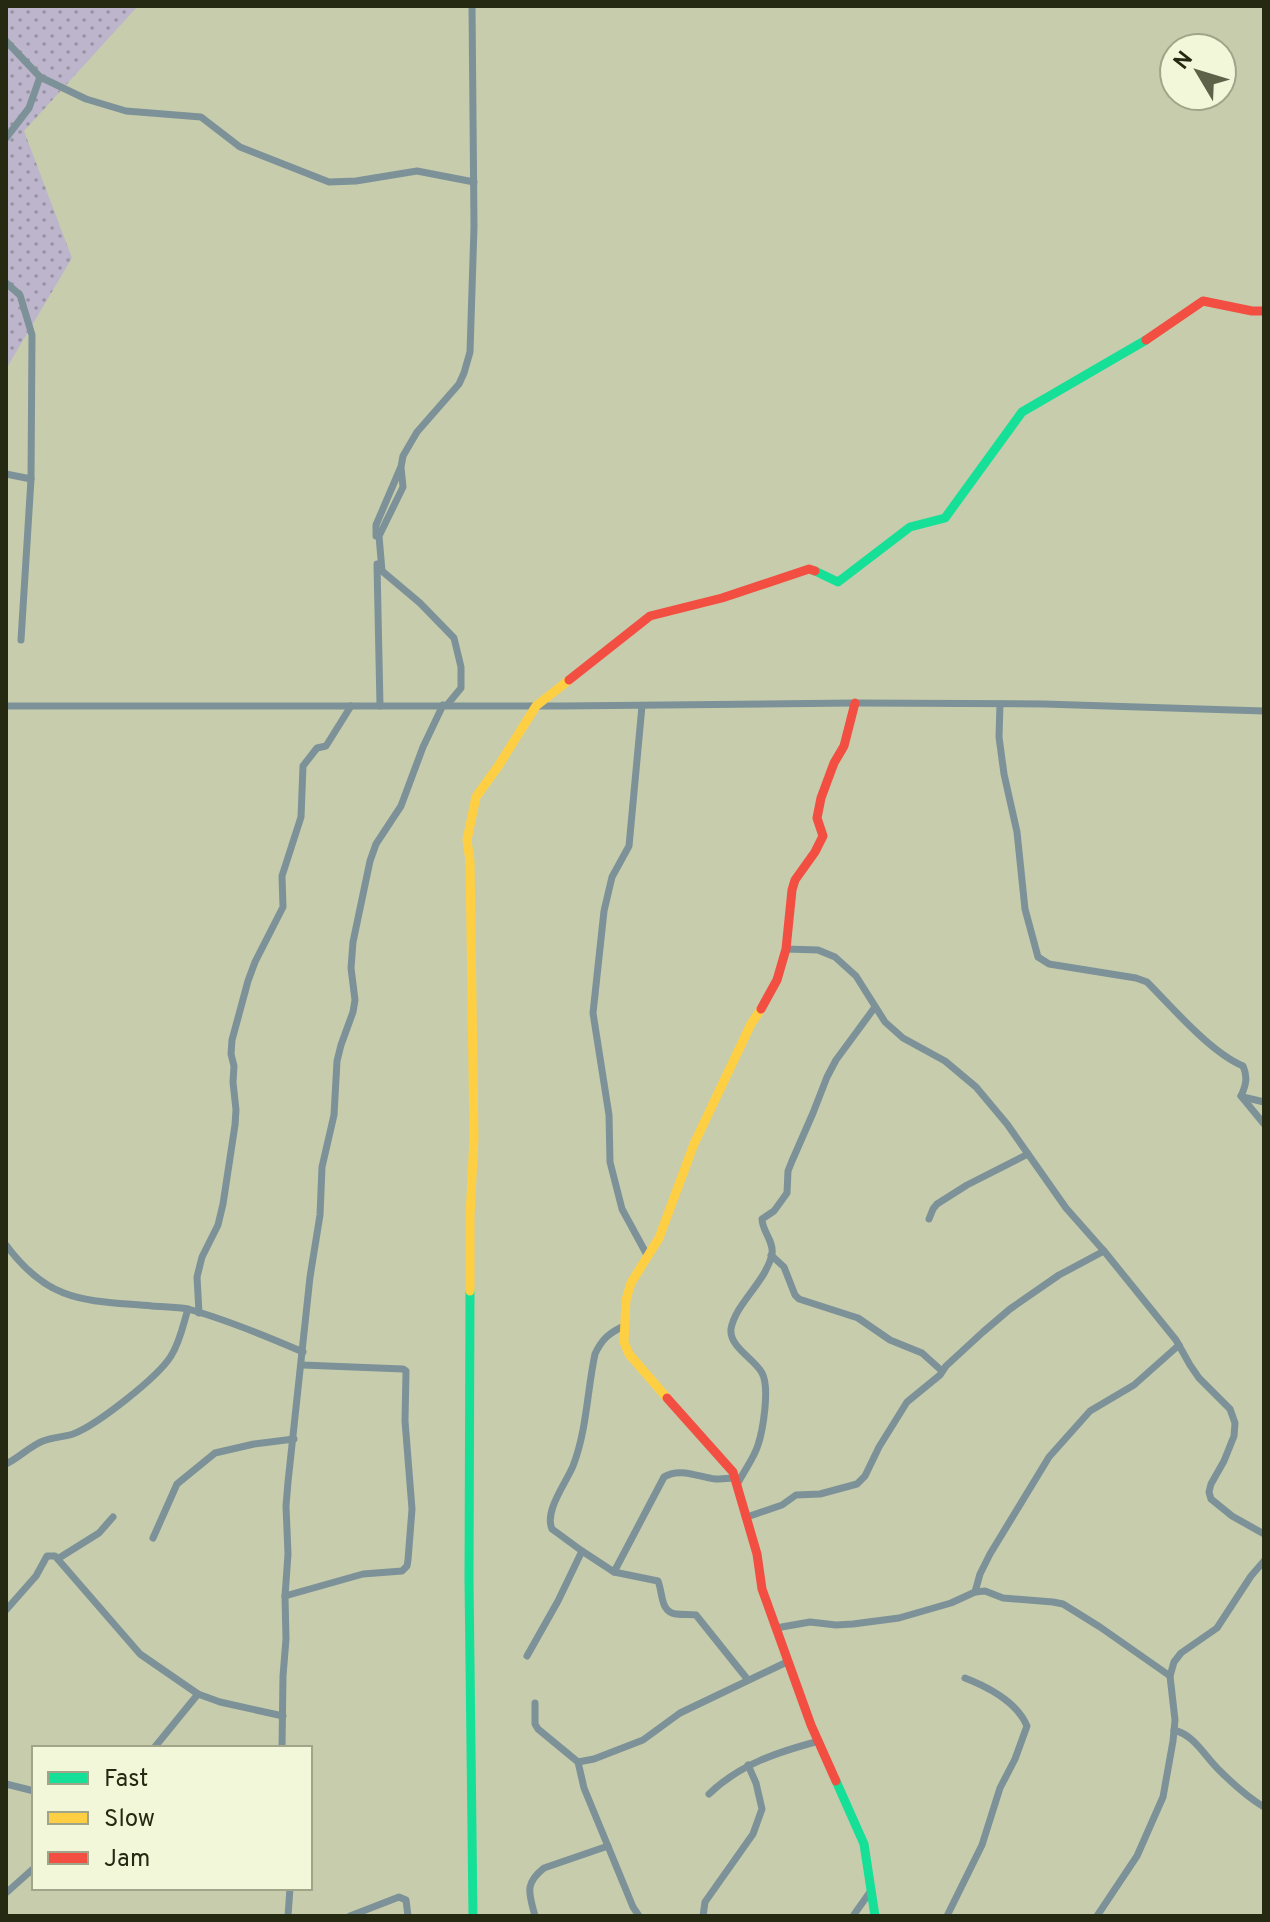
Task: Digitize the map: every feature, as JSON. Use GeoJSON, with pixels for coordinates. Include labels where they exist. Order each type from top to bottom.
{"type":"FeatureCollection","features":[{"type":"Feature","properties":{"kind":"street"},"geometry":{"type":"LineString","coordinates":[[380,706],[376,525],[408,445],[435,410],[454,392],[470,352],[474,182],[472,6]]}},
{"type":"Feature","properties":{"kind":"street"},"geometry":{"type":"LineString","coordinates":[[6,41],[40,77],[86,99],[126,111],[201,117],[240,147],[329,182],[417,171],[474,182]]}},
{"type":"Feature","properties":{"kind":"street"},"geometry":{"type":"LineString","coordinates":[[6,138],[29,108],[40,77]]}},
{"type":"Feature","properties":{"kind":"street"},"geometry":{"type":"LineString","coordinates":[[6,283],[20,295],[32,335],[31,479],[21,640]]}},
{"type":"Feature","properties":{"kind":"street"},"geometry":{"type":"LineString","coordinates":[[473,1916],[469,1564],[470,1232],[474,1138],[470,861],[467,840],[476,797],[536,706],[650,616],[722,598],[809,569],[838,582],[910,527],[945,518],[1022,412],[1141,344],[1203,301],[1264,311]]}},
{"type":"Feature","properties":{"kind":"street"},"geometry":{"type":"LineString","coordinates":[[282,1746],[288,1554],[286,1506],[310,1277],[320,1215],[322,1167],[334,1115],[337,1061],[355,1000],[351,968],[353,942],[376,844],[401,806],[423,747],[445,705],[461,688],[461,667],[454,638],[420,603],[382,571],[379,536],[403,487],[401,467]]}},
{"type":"Feature","properties":{"kind":"street"},"geometry":{"type":"LineString","coordinates":[[6,474],[31,479]]}},
{"type":"Feature","properties":{"kind":"street"},"geometry":{"type":"LineString","coordinates":[[855,703],[844,746],[821,798],[817,818],[823,836],[792,890],[786,949],[774,988],[751,1024],[703,1123],[659,1238],[631,1283],[626,1300],[624,1342],[644,1373],[728,1464],[736,1480],[757,1554],[762,1589],[787,1662],[864,1844],[875,1916]]}},
{"type":"Feature","properties":{"kind":"street"},"geometry":{"type":"LineString","coordinates":[[6,706],[855,703],[1264,711]]}},
{"type":"Feature","properties":{"kind":"street"},"geometry":{"type":"LineString","coordinates":[[1000,704],[999,737],[1017,832],[1021,888],[1038,957],[1049,964],[1147,982],[1214,1047],[1243,1066],[1247,1076],[1241,1096]]}},
{"type":"Feature","properties":{"kind":"street"},"geometry":{"type":"LineString","coordinates":[[199,1313],[197,1277],[202,1257],[218,1225],[235,1125],[232,1040],[248,981],[283,907],[282,876],[301,817],[303,766],[317,748],[326,746],[351,706]]}},
{"type":"Feature","properties":{"kind":"street"},"geometry":{"type":"LineString","coordinates":[[642,706],[629,846],[612,877],[604,911],[593,1013],[609,1115],[610,1162],[622,1209],[647,1255]]}},
{"type":"Feature","properties":{"kind":"street"},"geometry":{"type":"LineString","coordinates":[[786,949],[818,950],[835,957],[856,976],[885,1022],[903,1038],[945,1061],[976,1087],[1007,1124],[1066,1208],[1179,1345],[1199,1378],[1230,1409],[1235,1423],[1234,1436],[1209,1492],[1211,1499],[1232,1516],[1264,1534]]}},
{"type":"Feature","properties":{"kind":"street"},"geometry":{"type":"LineString","coordinates":[[736,1480],[758,1446],[762,1427],[765,1380],[757,1365],[731,1336],[731,1327],[765,1272],[771,1255],[772,1247],[762,1219],[774,1211],[787,1193],[788,1171],[827,1077],[875,1007]]}},
{"type":"Feature","properties":{"kind":"street"},"geometry":{"type":"LineString","coordinates":[[1241,1096],[1264,1102]]}},
{"type":"Feature","properties":{"kind":"street"},"geometry":{"type":"LineString","coordinates":[[1241,1096],[1264,1124]]}},
{"type":"Feature","properties":{"kind":"street"},"geometry":{"type":"LineString","coordinates":[[929,1219],[937,1204],[1028,1154]]}},
{"type":"Feature","properties":{"kind":"street"},"geometry":{"type":"LineString","coordinates":[[6,1245],[36,1278],[63,1294],[83,1300],[188,1309],[245,1327],[303,1352]]}},
{"type":"Feature","properties":{"kind":"street"},"geometry":{"type":"LineString","coordinates":[[747,1517],[782,1505],[796,1495],[820,1494],[857,1484],[865,1476],[900,1411],[916,1393],[1030,1294],[1104,1251]]}},
{"type":"Feature","properties":{"kind":"street"},"geometry":{"type":"LineString","coordinates":[[771,1255],[784,1267],[799,1299],[858,1318],[890,1340],[922,1353],[942,1371]]}},
{"type":"Feature","properties":{"kind":"street"},"geometry":{"type":"LineString","coordinates":[[6,1464],[46,1439],[74,1434],[140,1388],[171,1357],[188,1309]]}},
{"type":"Feature","properties":{"kind":"street"},"geometry":{"type":"LineString","coordinates":[[624,1326],[609,1333],[595,1354],[580,1446],[551,1511],[549,1526],[614,1572],[658,1581],[667,1611],[696,1615],[748,1680]]}},
{"type":"Feature","properties":{"kind":"street"},"geometry":{"type":"LineString","coordinates":[[975,1592],[990,1554],[1049,1457],[1090,1411],[1134,1385],[1179,1345]]}},
{"type":"Feature","properties":{"kind":"street"},"geometry":{"type":"LineString","coordinates":[[285,1596],[363,1574],[402,1571],[408,1560],[412,1509],[405,1421],[406,1371],[302,1365]]}},
{"type":"Feature","properties":{"kind":"street"},"geometry":{"type":"LineString","coordinates":[[153,1538],[177,1484],[215,1453],[294,1439]]}},
{"type":"Feature","properties":{"kind":"street"},"geometry":{"type":"LineString","coordinates":[[614,1572],[667,1474],[736,1480]]}},
{"type":"Feature","properties":{"kind":"street"},"geometry":{"type":"LineString","coordinates":[[59,1558],[99,1533],[113,1517]]}},
{"type":"Feature","properties":{"kind":"street"},"geometry":{"type":"LineString","coordinates":[[527,1656],[582,1551]]}},
{"type":"Feature","properties":{"kind":"street"},"geometry":{"type":"LineString","coordinates":[[6,1610],[36,1576],[43,1560],[47,1556],[55,1556],[140,1654],[198,1694],[283,1716]]}},
{"type":"Feature","properties":{"kind":"street"},"geometry":{"type":"LineString","coordinates":[[1097,1916],[1137,1856],[1163,1797],[1175,1720],[1170,1676],[1174,1662],[1181,1653],[1217,1628],[1264,1561]]}},
{"type":"Feature","properties":{"kind":"street"},"geometry":{"type":"LineString","coordinates":[[776,1628],[810,1622],[836,1625],[899,1618],[985,1591],[1003,1598],[1063,1604],[1170,1676]]}},
{"type":"Feature","properties":{"kind":"street"},"geometry":{"type":"LineString","coordinates":[[578,1762],[643,1740],[680,1713],[787,1662]]}},
{"type":"Feature","properties":{"kind":"street"},"geometry":{"type":"LineString","coordinates":[[947,1916],[982,1845],[1000,1788],[1027,1726],[1019,1713],[991,1690],[965,1678]]}},
{"type":"Feature","properties":{"kind":"street"},"geometry":{"type":"LineString","coordinates":[[156,1746],[198,1694]]}},
{"type":"Feature","properties":{"kind":"street"},"geometry":{"type":"LineString","coordinates":[[535,1703],[535,1724],[538,1729],[578,1762],[584,1788],[639,1916]]}},
{"type":"Feature","properties":{"kind":"street"},"geometry":{"type":"LineString","coordinates":[[1174,1730],[1184,1732],[1217,1768],[1264,1807]]}},
{"type":"Feature","properties":{"kind":"street"},"geometry":{"type":"LineString","coordinates":[[709,1794],[722,1781],[748,1765],[819,1741]]}},
{"type":"Feature","properties":{"kind":"street"},"geometry":{"type":"LineString","coordinates":[[703,1916],[705,1902],[753,1834],[762,1809],[748,1765]]}},
{"type":"Feature","properties":{"kind":"street"},"geometry":{"type":"LineString","coordinates":[[6,1784],[32,1790]]}},
{"type":"Feature","properties":{"kind":"street"},"geometry":{"type":"LineString","coordinates":[[535,1916],[529,1894],[530,1882],[536,1874],[544,1868],[608,1846]]}},
{"type":"Feature","properties":{"kind":"street"},"geometry":{"type":"LineString","coordinates":[[6,1893],[32,1870]]}},
{"type":"Feature","properties":{"kind":"street"},"geometry":{"type":"LineString","coordinates":[[288,1916],[290,1890]]}},
{"type":"Feature","properties":{"kind":"street"},"geometry":{"type":"LineString","coordinates":[[853,1916],[870,1892]]}},
{"type":"Feature","properties":{"kind":"street"},"geometry":{"type":"LineString","coordinates":[[350,1916],[399,1897],[406,1900],[408,1916]]}},
{"type":"Feature","properties":{"kind":"shaded area"},"geometry":{"type":"Polygon","coordinates":[[[6,6],[138,6],[24,131],[72,258],[6,369],[6,6]]]}},
{"type":"Feature","properties":{"kind":"traffic: fast"},"geometry":{"type":"LineString","coordinates":[[815,571],[838,582],[910,527],[945,518],[1022,412],[1146,340]]}},
{"type":"Feature","properties":{"kind":"traffic: fast"},"geometry":{"type":"LineString","coordinates":[[470,1291],[473,1916]]}},
{"type":"Feature","properties":{"kind":"traffic: fast"},"geometry":{"type":"LineString","coordinates":[[836,1781],[864,1844],[875,1916]]}},
{"type":"Feature","properties":{"kind":"traffic: slow"},"geometry":{"type":"LineString","coordinates":[[470,1291],[474,1138],[470,861],[467,840],[476,797],[536,706],[569,680]]}},
{"type":"Feature","properties":{"kind":"traffic: slow"},"geometry":{"type":"LineString","coordinates":[[667,1398],[629,1354],[624,1342],[626,1300],[631,1283],[659,1238],[694,1144],[761,1009]]}},
{"type":"Feature","properties":{"kind":"traffic: jam"},"geometry":{"type":"LineString","coordinates":[[1146,340],[1203,301],[1264,311]]}},
{"type":"Feature","properties":{"kind":"traffic: jam"},"geometry":{"type":"LineString","coordinates":[[569,680],[650,616],[722,598],[809,569],[815,571]]}},
{"type":"Feature","properties":{"kind":"traffic: jam"},"geometry":{"type":"LineString","coordinates":[[761,1009],[777,980],[786,949],[795,880],[823,836],[817,818],[821,798],[844,746],[855,703]]}},
{"type":"Feature","properties":{"kind":"traffic: jam"},"geometry":{"type":"LineString","coordinates":[[667,1398],[733,1472],[757,1554],[762,1589],[811,1725],[836,1781]]}}]}
